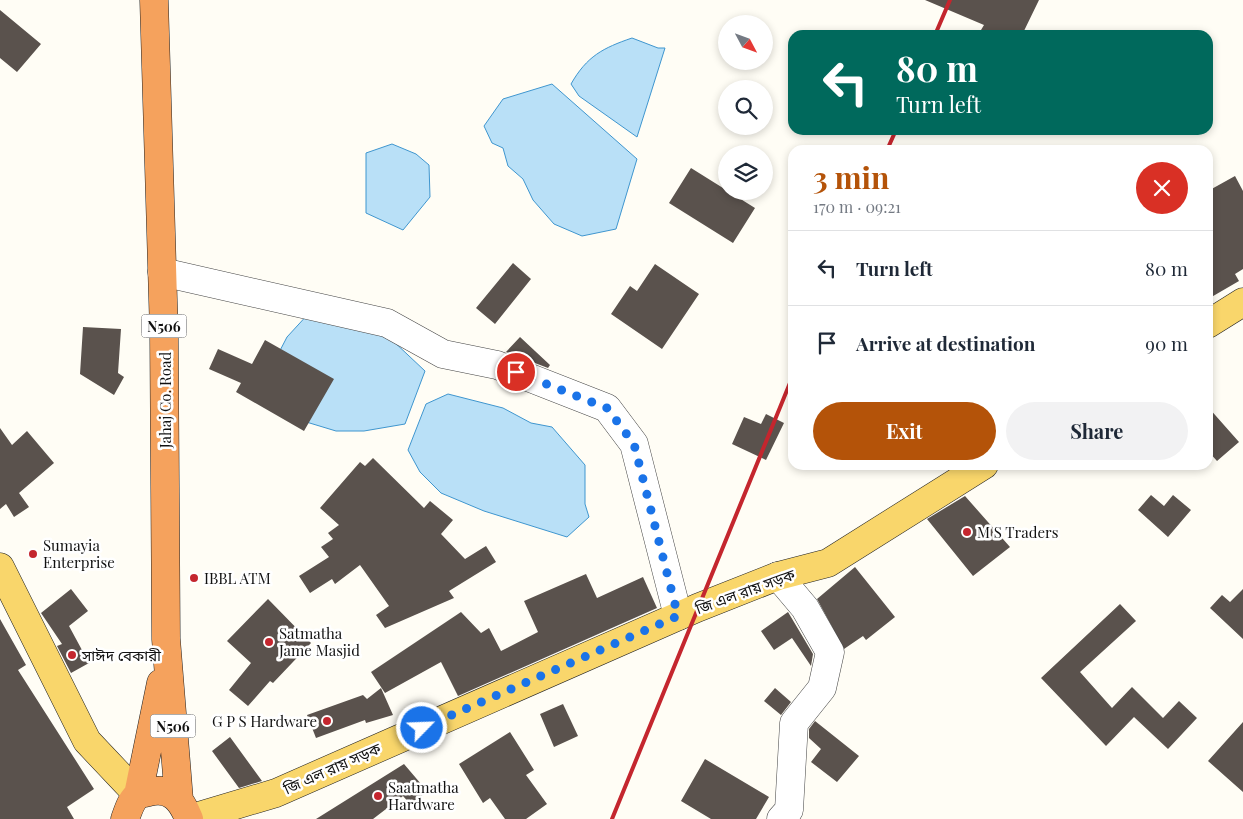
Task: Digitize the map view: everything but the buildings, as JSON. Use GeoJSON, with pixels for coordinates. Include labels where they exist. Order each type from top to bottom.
{"type":"FeatureCollection","features":[{"type":"Feature","properties":{"kind":"highway","name":"Jahaj Co. Road"},"geometry":{"type":"LineString","coordinates":[[154,0],[164,333],[167,652],[186,812]]}},
{"type":"Feature","properties":{"kind":"highway","name":"N506"},"geometry":{"type":"LineString","coordinates":[[125,819],[130,806],[138,795],[167,652]]}},
{"type":"Feature","properties":{"kind":"highway"},"geometry":{"type":"LineString","coordinates":[[138,795],[157,790],[169,792],[186,812]]}},
{"type":"Feature","properties":{"kind":"main road"},"geometry":{"type":"LineString","coordinates":[[1213,321],[1243,302]]}},
{"type":"Feature","properties":{"kind":"main road","name":"জি এল রায় সড়ক"},"geometry":{"type":"LineString","coordinates":[[186,812],[276,793],[678,616],[778,576],[828,563],[976,470]]}},
{"type":"Feature","properties":{"kind":"main road"},"geometry":{"type":"LineString","coordinates":[[0,567],[87,741],[138,795]]}},
{"type":"Feature","properties":{"kind":"street"},"geometry":{"type":"LineString","coordinates":[[162,272],[387,323],[443,354],[497,365],[607,408],[634,444],[678,616]]}},
{"type":"Feature","properties":{"kind":"street"},"geometry":{"type":"LineString","coordinates":[[778,576],[805,608],[830,652],[822,688],[794,723],[789,810],[781,819]]}},
{"type":"Feature","properties":{"kind":"water"},"geometry":{"type":"Polygon","coordinates":[[[632,38],[658,48],[665,48],[637,137],[579,96],[571,84],[583,66],[597,54],[612,45],[632,38]]]}},
{"type":"Feature","properties":{"kind":"water"},"geometry":{"type":"Polygon","coordinates":[[[552,84],[637,159],[616,229],[582,236],[554,224],[533,200],[523,179],[508,166],[503,148],[492,143],[484,126],[503,99],[552,84]]]}},
{"type":"Feature","properties":{"kind":"water"},"geometry":{"type":"Polygon","coordinates":[[[392,144],[416,154],[429,165],[430,197],[403,230],[366,213],[366,153],[392,144]]]}},
{"type":"Feature","properties":{"kind":"water"},"geometry":{"type":"Polygon","coordinates":[[[310,312],[391,339],[425,371],[405,424],[364,431],[336,431],[303,421],[273,364],[287,337],[310,312]]]}},
{"type":"Feature","properties":{"kind":"water"},"geometry":{"type":"Polygon","coordinates":[[[448,394],[503,408],[531,423],[552,427],[585,465],[585,504],[589,517],[567,537],[484,511],[441,493],[420,472],[408,450],[426,404],[448,394]]]}},
{"type":"Feature","properties":{"kind":"railway"},"geometry":{"type":"LineString","coordinates":[[937,30],[950,0]]}},
{"type":"Feature","properties":{"kind":"railway"},"geometry":{"type":"LineString","coordinates":[[889,145],[894,135]]}},
{"type":"Feature","properties":{"kind":"railway"},"geometry":{"type":"LineString","coordinates":[[612,819],[788,388]]}},
{"type":"Feature","properties":{"kind":"place","name":"M S Traders"},"geometry":{"type":"Point","coordinates":[967,532]}},
{"type":"Feature","properties":{"kind":"place","name":"Sumayia Enterprise"},"geometry":{"type":"Point","coordinates":[33,554]}},
{"type":"Feature","properties":{"kind":"place","name":"IBBL ATM"},"geometry":{"type":"Point","coordinates":[194,578]}},
{"type":"Feature","properties":{"kind":"place","name":"Satmatha Jame Masjid"},"geometry":{"type":"Point","coordinates":[269,642]}},
{"type":"Feature","properties":{"kind":"place","name":"সাঈদ বেকারী"},"geometry":{"type":"Point","coordinates":[72,655]}},
{"type":"Feature","properties":{"kind":"place","name":"G P S Hardware"},"geometry":{"type":"Point","coordinates":[327,721]}},
{"type":"Feature","properties":{"kind":"place","name":"Saatmatha Hardware"},"geometry":{"type":"Point","coordinates":[378,796]}},
{"type":"Feature","properties":{"kind":"route"},"geometry":{"type":"LineString","coordinates":[[422,728],[678,616],[634,444],[607,408],[516,372]]}}]}
